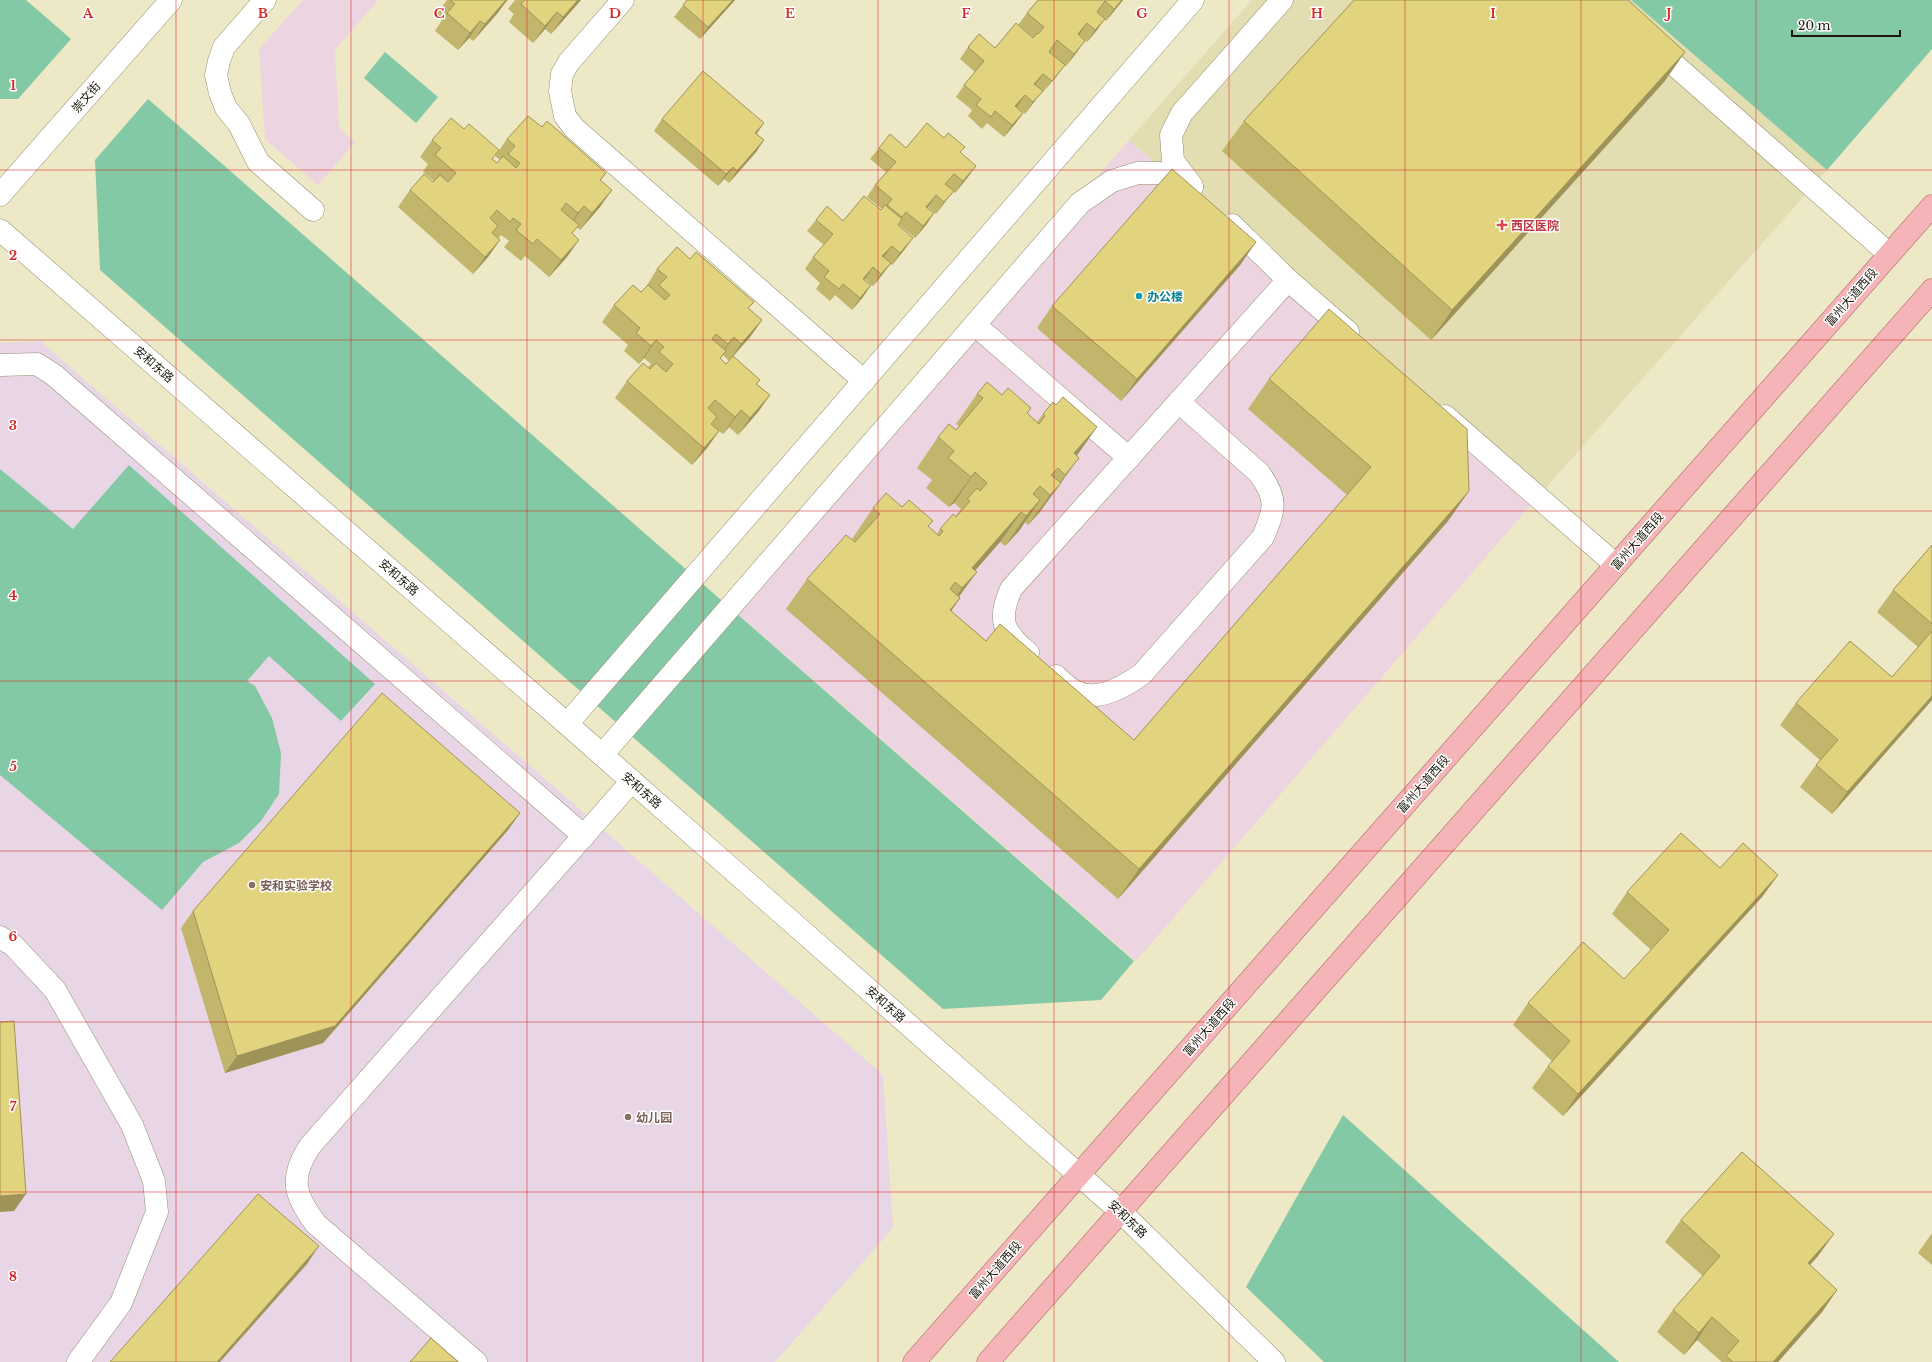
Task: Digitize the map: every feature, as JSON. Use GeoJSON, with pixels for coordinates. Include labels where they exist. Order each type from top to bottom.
{"type":"FeatureCollection","features":[{"type":"Feature","properties":{"kind":"main road","name":"富州大道西段"},"geometry":{"type":"LineString","coordinates":[[914,1362],[1932,206]]}},
{"type":"Feature","properties":{"kind":"main road"},"geometry":{"type":"LineString","coordinates":[[988,1362],[1932,290]]}},
{"type":"Feature","properties":{"kind":"street","name":"崇文街"},"geometry":{"type":"LineString","coordinates":[[0,195],[171,0]]}},
{"type":"Feature","properties":{"kind":"street"},"geometry":{"type":"LineString","coordinates":[[265,0],[224,47],[216,75],[226,108],[239,124],[258,162],[312,210]]}},
{"type":"Feature","properties":{"kind":"street"},"geometry":{"type":"LineString","coordinates":[[623,0],[569,62],[562,74],[560,91],[565,116],[574,128],[864,381]]}},
{"type":"Feature","properties":{"kind":"street"},"geometry":{"type":"LineString","coordinates":[[567,724],[1193,0]]}},
{"type":"Feature","properties":{"kind":"street"},"geometry":{"type":"LineString","coordinates":[[1282,0],[1182,113],[1171,135],[1173,161],[1192,187],[1288,280],[1366,347]]}},
{"type":"Feature","properties":{"kind":"street"},"geometry":{"type":"LineString","coordinates":[[1635,31],[1889,254]]}},
{"type":"Feature","properties":{"kind":"street"},"geometry":{"type":"LineString","coordinates":[[602,755],[1080,203],[1112,181],[1138,173],[1160,173],[1192,187]]}},
{"type":"Feature","properties":{"kind":"street","name":"安和东路"},"geometry":{"type":"LineString","coordinates":[[0,230],[567,724],[1120,1211],[1274,1362]]}},
{"type":"Feature","properties":{"kind":"street"},"geometry":{"type":"LineString","coordinates":[[1179,402],[1259,473],[1267,485],[1273,499],[1271,519],[1263,537],[1142,674],[1126,686],[1104,694],[1088,695],[1074,691],[1015,642],[1003,619],[1004,606],[1011,589],[1288,280]]}},
{"type":"Feature","properties":{"kind":"street"},"geometry":{"type":"LineString","coordinates":[[975,325],[1129,458]]}},
{"type":"Feature","properties":{"kind":"street"},"geometry":{"type":"LineString","coordinates":[[0,365],[37,364],[54,375],[584,836]]}},
{"type":"Feature","properties":{"kind":"street"},"geometry":{"type":"LineString","coordinates":[[1431,404],[1616,565]]}},
{"type":"Feature","properties":{"kind":"street"},"geometry":{"type":"LineString","coordinates":[[476,1362],[316,1224],[302,1205],[296,1180],[300,1160],[310,1146],[632,781]]}},
{"type":"Feature","properties":{"kind":"street"},"geometry":{"type":"LineString","coordinates":[[0,937],[13,945],[55,990],[132,1125],[154,1182],[157,1212],[121,1303],[78,1362]]}},
{"type":"Feature","properties":{"kind":"shaded area"},"geometry":{"type":"Polygon","coordinates":[[[303,0],[378,0],[335,50],[339,128],[355,142],[318,185],[265,139],[259,49],[303,0]]]}},
{"type":"Feature","properties":{"kind":"shaded area","name":"西区医院"},"geometry":{"type":"Polygon","coordinates":[[[1252,0],[1631,0],[1827,170],[1536,499],[1129,140],[1252,0]]]}},
{"type":"Feature","properties":{"kind":"shaded area"},"geometry":{"type":"Polygon","coordinates":[[[1129,140],[1536,499],[1136,961],[725,603],[1129,140]]]}},
{"type":"Feature","properties":{"kind":"shaded area","name":"安和实验学校"},"geometry":{"type":"Polygon","coordinates":[[[40,341],[575,805],[883,1075],[893,1228],[775,1362],[0,1362],[0,343],[40,341]]]}},
{"type":"Feature","properties":{"kind":"green space"},"geometry":{"type":"Polygon","coordinates":[[[0,0],[26,0],[71,39],[18,99],[0,99],[0,0]]]}},
{"type":"Feature","properties":{"kind":"green space"},"geometry":{"type":"Polygon","coordinates":[[[1631,0],[1932,0],[1932,49],[1827,170],[1631,0]]]}},
{"type":"Feature","properties":{"kind":"green space"},"geometry":{"type":"Polygon","coordinates":[[[385,52],[438,97],[416,123],[364,78],[385,52]]]}},
{"type":"Feature","properties":{"kind":"green space"},"geometry":{"type":"Polygon","coordinates":[[[148,99],[1134,961],[1101,1000],[943,1009],[100,270],[95,160],[148,99]]]}},
{"type":"Feature","properties":{"kind":"green space"},"geometry":{"type":"Polygon","coordinates":[[[129,465],[375,684],[341,721],[269,656],[247,681],[255,686],[272,718],[281,753],[279,794],[261,821],[239,843],[203,862],[162,910],[0,775],[0,469],[73,529],[129,465]]]}},
{"type":"Feature","properties":{"kind":"green space"},"geometry":{"type":"Polygon","coordinates":[[[1343,1115],[1619,1362],[1324,1362],[1246,1287],[1343,1115]]]}},
{"type":"Feature","properties":{"kind":"building"},"geometry":{"type":"Polygon","coordinates":[[[450,0],[506,0],[485,24],[480,21],[470,33],[447,13],[455,4],[450,0]]]}},
{"type":"Feature","properties":{"kind":"building"},"geometry":{"type":"Polygon","coordinates":[[[524,0],[578,0],[563,17],[557,12],[545,26],[521,4],[524,0]]]}},
{"type":"Feature","properties":{"kind":"building"},"geometry":{"type":"Polygon","coordinates":[[[687,0],[733,0],[708,27],[683,5],[687,0]]]}},
{"type":"Feature","properties":{"kind":"building"},"geometry":{"type":"Polygon","coordinates":[[[1038,0],[1122,0],[1114,9],[1105,1],[1097,12],[1105,19],[1095,30],[1087,23],[1078,34],[1085,41],[1074,54],[1057,40],[1049,52],[1065,65],[1052,81],[1043,74],[1034,84],[1043,91],[1033,102],[1025,95],[1015,106],[1023,113],[1012,125],[995,111],[991,117],[976,105],[981,99],[964,85],[984,61],[968,47],[979,34],[995,48],[1016,23],[1033,38],[1044,27],[1027,13],[1038,0]]]}},
{"type":"Feature","properties":{"kind":"building"},"geometry":{"type":"Polygon","coordinates":[[[1354,0],[1628,0],[1685,52],[1452,310],[1244,121],[1354,0]]]}},
{"type":"Feature","properties":{"kind":"building"},"geometry":{"type":"Polygon","coordinates":[[[703,71],[764,123],[755,133],[764,140],[737,171],[733,167],[726,174],[662,119],[703,71]]]}},
{"type":"Feature","properties":{"kind":"building"},"geometry":{"type":"Polygon","coordinates":[[[528,116],[542,127],[547,121],[606,173],[600,180],[612,190],[592,213],[584,206],[578,213],[566,203],[561,210],[579,225],[572,233],[579,240],[561,260],[537,239],[533,244],[516,230],[521,224],[513,218],[510,222],[497,210],[490,218],[498,226],[492,233],[500,240],[485,257],[410,190],[424,174],[433,182],[440,175],[448,182],[456,173],[435,155],[441,148],[432,140],[451,118],[464,129],[469,124],[499,150],[492,159],[497,163],[503,156],[516,168],[520,163],[508,154],[515,146],[507,139],[528,116]]]}},
{"type":"Feature","properties":{"kind":"building"},"geometry":{"type":"Polygon","coordinates":[[[927,123],[944,138],[948,133],[965,147],[960,152],[976,166],[963,181],[954,174],[945,184],[954,191],[944,202],[936,195],[926,207],[934,213],[923,226],[906,212],[902,217],[887,205],[892,199],[875,185],[896,162],[879,148],[890,134],[906,148],[927,123]]]}},
{"type":"Feature","properties":{"kind":"building","name":"办公楼"},"geometry":{"type":"Polygon","coordinates":[[[1172,169],[1256,242],[1137,379],[1052,306],[1172,169]]]}},
{"type":"Feature","properties":{"kind":"building"},"geometry":{"type":"Polygon","coordinates":[[[864,196],[881,210],[885,205],[902,219],[898,225],[913,238],[900,253],[892,246],[882,256],[891,263],[881,274],[873,267],[863,279],[871,285],[860,298],[843,284],[839,289],[824,277],[829,271],[813,257],[833,234],[816,220],[827,206],[843,221],[864,196]]]}},
{"type":"Feature","properties":{"kind":"building"},"geometry":{"type":"Polygon","coordinates":[[[677,247],[690,259],[696,252],[754,302],[748,308],[762,320],[741,344],[734,337],[728,344],[716,334],[712,339],[726,351],[720,358],[726,364],[733,356],[760,380],[756,384],[770,395],[750,418],[741,410],[735,417],[715,400],[708,408],[717,417],[711,424],[719,431],[704,448],[627,381],[643,363],[650,369],[656,363],[666,372],[673,364],[659,352],[664,347],[656,340],[651,346],[636,333],[640,328],[614,305],[633,285],[641,292],[648,285],[665,300],[670,295],[659,285],[667,277],[657,269],[677,247]]]}},
{"type":"Feature","properties":{"kind":"building"},"geometry":{"type":"Polygon","coordinates":[[[1329,309],[1467,429],[1469,491],[1139,869],[807,579],[846,535],[855,542],[880,514],[873,508],[886,493],[902,507],[909,500],[933,521],[928,526],[939,536],[943,531],[940,529],[953,514],[956,517],[970,501],[967,499],[977,488],[980,491],[987,483],[975,472],[971,477],[948,458],[954,451],[938,437],[949,424],[956,430],[983,398],[977,394],[987,382],[1002,395],[1008,388],[1031,408],[1027,413],[1039,424],[1045,416],[1043,414],[1053,402],[1056,405],[1063,397],[1097,427],[1074,453],[1079,458],[1065,475],[1058,468],[1051,475],[1061,483],[1050,495],[1040,486],[1033,494],[1040,500],[1026,516],[1021,512],[972,568],[977,572],[962,588],[955,582],[950,589],[960,598],[950,610],[986,641],[1000,624],[1134,740],[1371,467],[1269,379],[1329,309]]]}},
{"type":"Feature","properties":{"kind":"building"},"geometry":{"type":"Polygon","coordinates":[[[1932,545],[1932,624],[1893,590],[1932,545]]]}},
{"type":"Feature","properties":{"kind":"building"},"geometry":{"type":"Polygon","coordinates":[[[1932,631],[1932,696],[1847,792],[1816,765],[1838,740],[1796,703],[1850,641],[1892,677],[1932,631]]]}},
{"type":"Feature","properties":{"kind":"building"},"geometry":{"type":"Polygon","coordinates":[[[382,693],[520,813],[335,1026],[237,1056],[193,911],[382,693]]]}},
{"type":"Feature","properties":{"kind":"building"},"geometry":{"type":"Polygon","coordinates":[[[1681,833],[1720,868],[1743,843],[1778,875],[1578,1094],[1548,1066],[1570,1041],[1528,1003],[1583,942],[1624,979],[1669,930],[1627,892],[1681,833]]]}},
{"type":"Feature","properties":{"kind":"building"},"geometry":{"type":"Polygon","coordinates":[[[14,1021],[26,1194],[0,1196],[0,1022],[14,1021]]]}},
{"type":"Feature","properties":{"kind":"building"},"geometry":{"type":"Polygon","coordinates":[[[1742,1152],[1834,1234],[1808,1263],[1837,1290],[1773,1362],[1733,1362],[1726,1356],[1739,1341],[1712,1317],[1699,1333],[1673,1310],[1720,1256],[1681,1220],[1742,1152]]]}},
{"type":"Feature","properties":{"kind":"building"},"geometry":{"type":"Polygon","coordinates":[[[258,1194],[319,1246],[217,1362],[110,1362],[258,1194]]]}},
{"type":"Feature","properties":{"kind":"building"},"geometry":{"type":"Polygon","coordinates":[[[431,1338],[458,1362],[410,1362],[431,1338]]]}},
{"type":"Feature","properties":{"kind":"place","name":"西区医院"},"geometry":{"type":"Point","coordinates":[1502,225]}},
{"type":"Feature","properties":{"kind":"place","name":"办公楼"},"geometry":{"type":"Point","coordinates":[1139,296]}},
{"type":"Feature","properties":{"kind":"place","name":"安和实验学校"},"geometry":{"type":"Point","coordinates":[252,885]}},
{"type":"Feature","properties":{"kind":"place","name":"幼儿园"},"geometry":{"type":"Point","coordinates":[628,1117]}}]}
